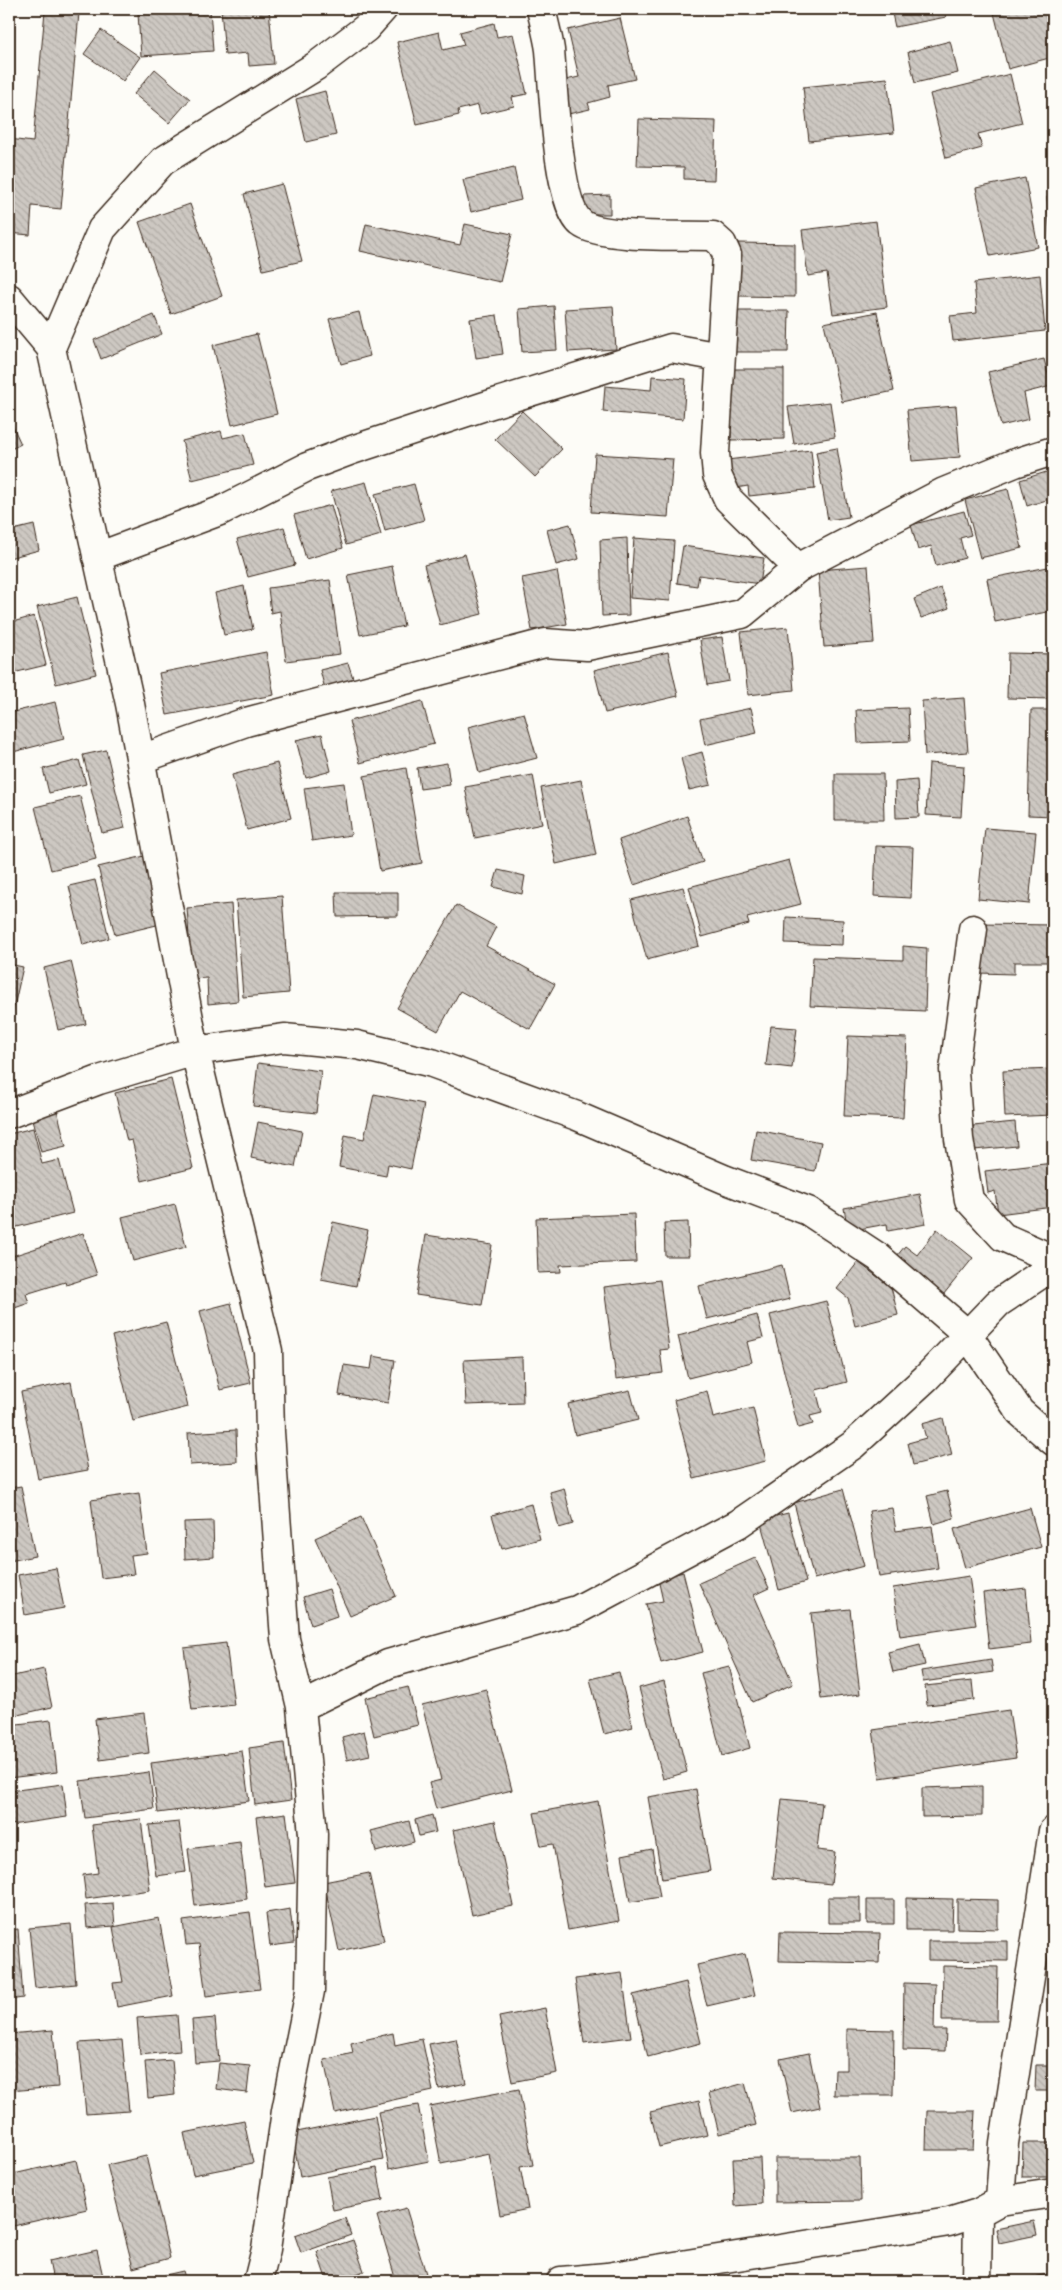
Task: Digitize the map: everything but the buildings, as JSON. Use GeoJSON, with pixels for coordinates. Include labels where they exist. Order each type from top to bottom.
{"type":"FeatureCollection","features":[{"type":"Feature","properties":{"kind":"street"},"geometry":{"type":"LineString","coordinates":[[51,348],[102,229],[163,160],[316,66],[366,28],[383,9]]}},
{"type":"Feature","properties":{"kind":"street"},"geometry":{"type":"LineString","coordinates":[[541,9],[549,47],[556,133],[569,203],[581,223],[603,232],[713,236],[722,244],[727,255],[715,452],[717,475],[728,499],[798,568]]}},
{"type":"Feature","properties":{"kind":"street"},"geometry":{"type":"LineString","coordinates":[[9,298],[51,348],[141,758],[195,1051],[268,1351],[270,1432],[285,1640],[301,1707],[313,1834],[310,1991],[286,2111],[266,2249],[258,2281]]}},
{"type":"Feature","properties":{"kind":"street"},"geometry":{"type":"LineString","coordinates":[[97,557],[220,512],[307,467],[485,406],[671,348],[720,357]]}},
{"type":"Feature","properties":{"kind":"street"},"geometry":{"type":"LineString","coordinates":[[141,758],[246,722],[545,643],[587,646],[742,614],[798,568],[944,492],[1015,463],[1053,451]]}},
{"type":"Feature","properties":{"kind":"street"},"geometry":{"type":"LineString","coordinates":[[973,929],[954,1070],[959,1139],[970,1200],[1003,1238],[1053,1259]]}},
{"type":"Feature","properties":{"kind":"street"},"geometry":{"type":"LineString","coordinates":[[9,1114],[99,1080],[195,1051],[284,1038],[358,1045],[432,1064],[568,1112],[724,1179],[808,1212],[878,1257],[967,1334],[1020,1412],[1053,1441]]}},
{"type":"Feature","properties":{"kind":"street"},"geometry":{"type":"LineString","coordinates":[[301,1707],[388,1664],[577,1610],[738,1524],[853,1445],[926,1378],[998,1302],[1053,1266]]}},
{"type":"Feature","properties":{"kind":"street"},"geometry":{"type":"LineString","coordinates":[[977,2281],[989,2208],[1004,2143],[1053,1831]]}},
{"type":"Feature","properties":{"kind":"street"},"geometry":{"type":"LineString","coordinates":[[561,2281],[607,2277],[835,2242],[949,2222],[989,2208],[1053,2193]]}}]}
